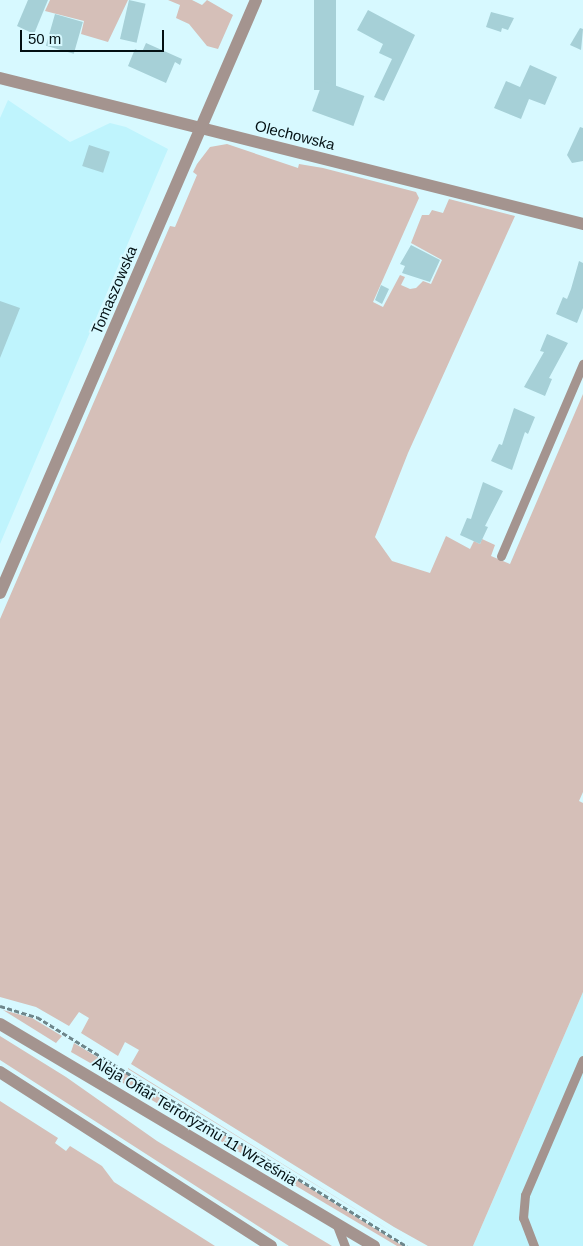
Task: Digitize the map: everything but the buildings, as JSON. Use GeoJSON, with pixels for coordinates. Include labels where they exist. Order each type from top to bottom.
{"type":"FeatureCollection","features":[{"type":"Feature","properties":{"kind":"street","name":"Tomaszowska"},"geometry":{"type":"LineString","coordinates":[[0,593],[256,0]]}},
{"type":"Feature","properties":{"kind":"street","name":"Olechowska"},"geometry":{"type":"LineString","coordinates":[[0,78],[583,224]]}},
{"type":"Feature","properties":{"kind":"street","name":"Aleja Ofiar Terroryzmu 11 Września"},"geometry":{"type":"LineString","coordinates":[[0,1024],[374,1246]]}},
{"type":"Feature","properties":{"kind":"street"},"geometry":{"type":"LineString","coordinates":[[0,1072],[270,1246]]}},
{"type":"Feature","properties":{"kind":"lane"},"geometry":{"type":"LineString","coordinates":[[502,556],[583,364]]}},
{"type":"Feature","properties":{"kind":"lane"},"geometry":{"type":"LineString","coordinates":[[534,1246],[523,1218],[525,1195],[583,1060]]}},
{"type":"Feature","properties":{"kind":"lane"},"geometry":{"type":"LineString","coordinates":[[335,1222],[346,1246]]}},
{"type":"Feature","properties":{"kind":"path"},"geometry":{"type":"LineString","coordinates":[[0,1006],[37,1017],[408,1246]]}},
{"type":"Feature","properties":{"kind":"shaded area"},"geometry":{"type":"Polygon","coordinates":[[[50,0],[128,0],[108,42],[81,34],[84,21],[45,11],[50,0]]]}},
{"type":"Feature","properties":{"kind":"shaded area"},"geometry":{"type":"Polygon","coordinates":[[[168,0],[192,0],[202,5],[207,0],[233,15],[218,49],[207,46],[189,24],[176,18],[180,5],[168,0]]]}},
{"type":"Feature","properties":{"kind":"shaded area"},"geometry":{"type":"Polygon","coordinates":[[[8,100],[70,142],[110,123],[126,127],[168,149],[0,544],[0,118],[8,100]]]}},
{"type":"Feature","properties":{"kind":"shaded area"},"geometry":{"type":"Polygon","coordinates":[[[227,144],[298,168],[299,164],[323,168],[416,192],[419,198],[373,302],[383,307],[400,275],[405,277],[401,285],[410,289],[416,288],[423,281],[431,284],[442,260],[411,243],[422,215],[429,215],[432,210],[443,213],[449,199],[515,216],[408,453],[375,537],[392,561],[430,573],[446,536],[470,549],[474,541],[480,544],[482,539],[495,545],[491,556],[510,564],[583,394],[583,792],[579,801],[583,803],[583,992],[473,1246],[428,1246],[394,1227],[131,1064],[139,1050],[125,1042],[118,1056],[81,1033],[89,1018],[79,1012],[69,1026],[36,1007],[0,997],[0,619],[170,226],[175,227],[197,175],[193,172],[210,147],[227,144]]]}},
{"type":"Feature","properties":{"kind":"shaded area"},"geometry":{"type":"Polygon","coordinates":[[[583,992],[583,1246],[473,1246],[583,992]]]}},
{"type":"Feature","properties":{"kind":"shaded area"},"geometry":{"type":"Polygon","coordinates":[[[3,1010],[32,1018],[62,1036],[56,1043],[3,1010]]]}},
{"type":"Feature","properties":{"kind":"shaded area"},"geometry":{"type":"Polygon","coordinates":[[[0,1036],[66,1077],[157,1141],[332,1246],[289,1246],[0,1060],[0,1036]]]}},
{"type":"Feature","properties":{"kind":"shaded area"},"geometry":{"type":"Polygon","coordinates":[[[74,1043],[112,1066],[109,1071],[106,1072],[71,1052],[74,1043]]]}},
{"type":"Feature","properties":{"kind":"shaded area"},"geometry":{"type":"Polygon","coordinates":[[[128,1068],[415,1246],[128,1069],[128,1068]]]}},
{"type":"Feature","properties":{"kind":"shaded area"},"geometry":{"type":"Polygon","coordinates":[[[125,1073],[403,1246],[397,1246],[123,1083],[121,1080],[125,1073]]]}},
{"type":"Feature","properties":{"kind":"shaded area"},"geometry":{"type":"Polygon","coordinates":[[[0,1101],[58,1138],[55,1143],[66,1151],[70,1146],[102,1166],[114,1182],[215,1246],[0,1246],[0,1101]]]}}]}
